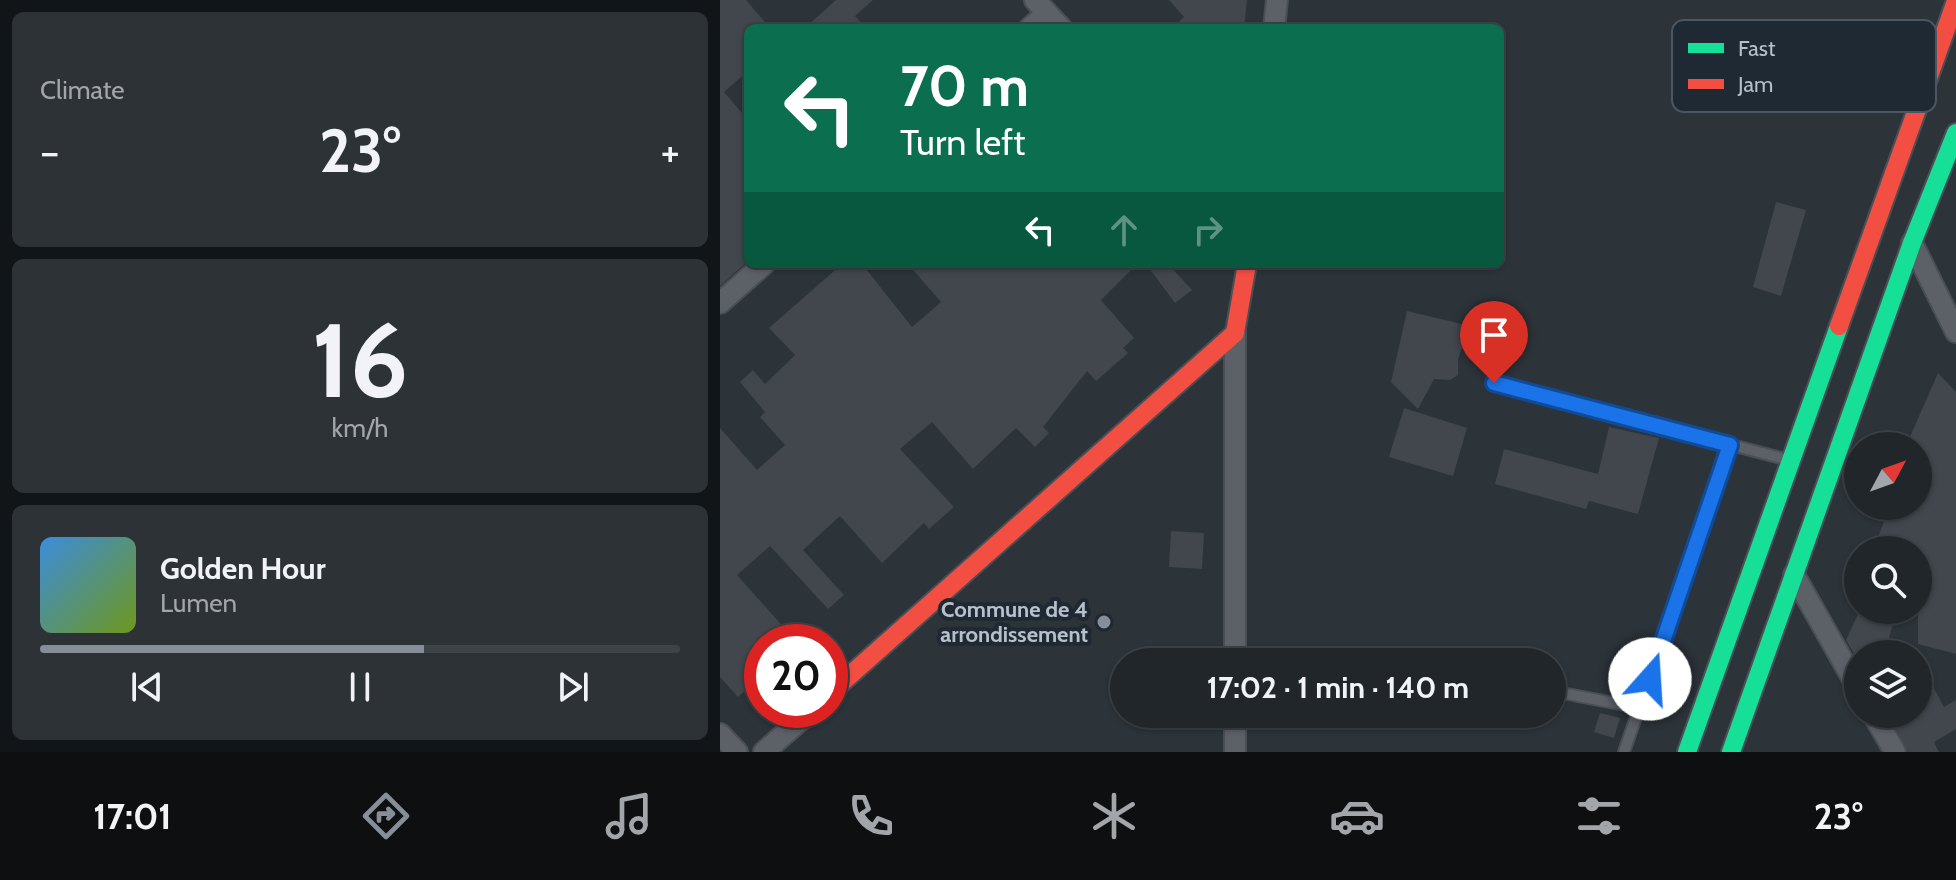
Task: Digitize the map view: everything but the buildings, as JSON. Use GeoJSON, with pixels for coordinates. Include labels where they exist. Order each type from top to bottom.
{"type":"FeatureCollection","features":[{"type":"Feature","properties":{"kind":"main road"},"geometry":{"type":"LineString","coordinates":[[1936,57],[1956,1]]}},
{"type":"Feature","properties":{"kind":"main road"},"geometry":{"type":"LineString","coordinates":[[1687,752],[1916,112]]}},
{"type":"Feature","properties":{"kind":"main road"},"geometry":{"type":"LineString","coordinates":[[1731,752],[1912,243],[1956,133]]}},
{"type":"Feature","properties":{"kind":"main road"},"geometry":{"type":"LineString","coordinates":[[848,677],[1235,333],[1246,268]]}},
{"type":"Feature","properties":{"kind":"street"},"geometry":{"type":"LineString","coordinates":[[1274,24],[1277,0]]}},
{"type":"Feature","properties":{"kind":"street"},"geometry":{"type":"LineString","coordinates":[[1912,243],[1956,332]]}},
{"type":"Feature","properties":{"kind":"street"},"geometry":{"type":"LineString","coordinates":[[720,303],[759,268]]}},
{"type":"Feature","properties":{"kind":"street"},"geometry":{"type":"LineString","coordinates":[[1235,333],[1235,648]]}},
{"type":"Feature","properties":{"kind":"street"},"geometry":{"type":"LineString","coordinates":[[1794,575],[1844,663]]}},
{"type":"Feature","properties":{"kind":"street"},"geometry":{"type":"LineString","coordinates":[[764,752],[791,728]]}},
{"type":"Feature","properties":{"kind":"street"},"geometry":{"type":"LineString","coordinates":[[1235,728],[1235,752]]}},
{"type":"Feature","properties":{"kind":"street"},"geometry":{"type":"LineString","coordinates":[[1881,728],[1895,752]]}},
{"type":"Feature","properties":{"kind":"street"},"geometry":{"type":"LineString","coordinates":[[720,734],[737,752]]}},
{"type":"Feature","properties":{"kind":"lane"},"geometry":{"type":"LineString","coordinates":[[1494,383],[1791,461]]}},
{"type":"Feature","properties":{"kind":"lane"},"geometry":{"type":"LineString","coordinates":[[1624,752],[1730,445]]}},
{"type":"Feature","properties":{"kind":"lane"},"geometry":{"type":"LineString","coordinates":[[1566,694],[1640,708]]}},
{"type":"Feature","properties":{"kind":"traffic: fast"},"geometry":{"type":"LineString","coordinates":[[1731,752],[1912,243],[1956,133]]}},
{"type":"Feature","properties":{"kind":"traffic: fast"},"geometry":{"type":"LineString","coordinates":[[1687,752],[1839,326]]}},
{"type":"Feature","properties":{"kind":"traffic: jam"},"geometry":{"type":"LineString","coordinates":[[1936,57],[1956,1]]}},
{"type":"Feature","properties":{"kind":"traffic: jam"},"geometry":{"type":"LineString","coordinates":[[1839,326],[1916,112]]}},
{"type":"Feature","properties":{"kind":"traffic: jam"},"geometry":{"type":"LineString","coordinates":[[848,677],[1235,333],[1246,268]]}},
{"type":"Feature","properties":{"kind":"place","name":"Commune de 4 arrondissement"},"geometry":{"type":"Point","coordinates":[1104,622]}},
{"type":"Feature","properties":{"kind":"route"},"geometry":{"type":"LineString","coordinates":[[1494,383],[1730,445],[1650,679]]}}]}
